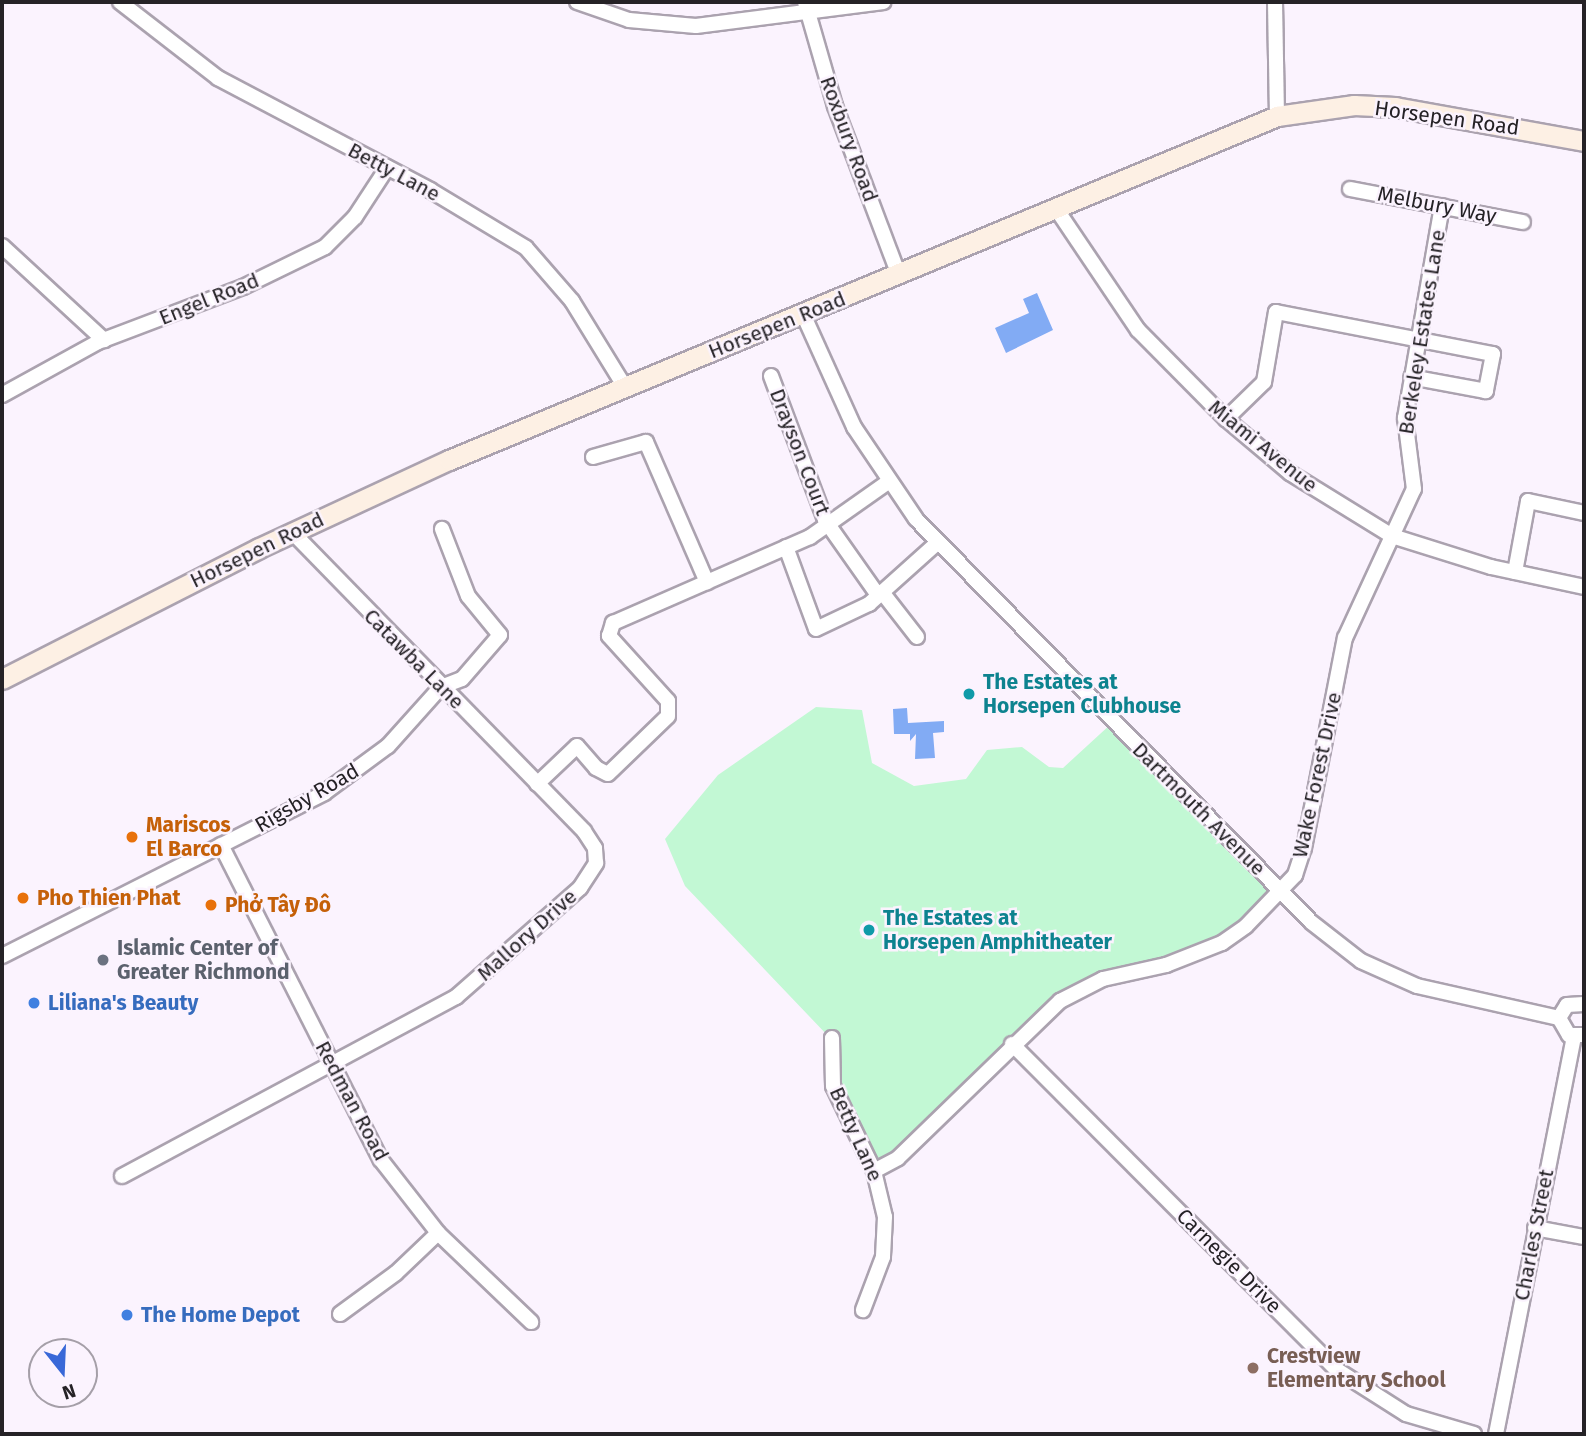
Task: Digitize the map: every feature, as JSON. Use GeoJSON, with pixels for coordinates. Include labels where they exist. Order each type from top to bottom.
{"type":"FeatureCollection","features":[{"type":"Feature","properties":{"kind":"street","name":"Betty Lane"},"geometry":{"type":"LineString","coordinates":[[120,2],[218,78],[499,228],[526,248],[572,301],[625,387]]}},
{"type":"Feature","properties":{"kind":"street"},"geometry":{"type":"LineString","coordinates":[[577,2],[629,20],[664,26],[724,24],[807,7],[883,2]]}},
{"type":"Feature","properties":{"kind":"street"},"geometry":{"type":"LineString","coordinates":[[1275,2],[1277,116]]}},
{"type":"Feature","properties":{"kind":"street","name":"Roxbury Road"},"geometry":{"type":"LineString","coordinates":[[807,7],[835,106],[899,275]]}},
{"type":"Feature","properties":{"kind":"street","name":"Horsepen Road"},"geometry":{"type":"LineString","coordinates":[[2,679],[292,532],[449,460],[1058,210],[1277,116],[1341,106],[1395,107],[1584,141]]}},
{"type":"Feature","properties":{"kind":"street","name":"Engel Road"},"geometry":{"type":"LineString","coordinates":[[2,395],[104,340],[243,287],[325,247],[355,217],[387,168]]}},
{"type":"Feature","properties":{"kind":"street","name":"Melbury Way"},"geometry":{"type":"LineString","coordinates":[[1350,188],[1523,222]]}},
{"type":"Feature","properties":{"kind":"street","name":"Berkeley Estates Lane"},"geometry":{"type":"LineString","coordinates":[[1392,536],[1414,489],[1404,434],[1417,341],[1442,206]]}},
{"type":"Feature","properties":{"kind":"street","name":"Miami Avenue"},"geometry":{"type":"LineString","coordinates":[[1058,210],[1138,330],[1226,419],[1290,473],[1392,536],[1515,572],[1584,587]]}},
{"type":"Feature","properties":{"kind":"street"},"geometry":{"type":"LineString","coordinates":[[2,246],[104,340]]}},
{"type":"Feature","properties":{"kind":"street"},"geometry":{"type":"LineString","coordinates":[[1226,419],[1264,382],[1276,312],[1493,354],[1486,391],[1411,377]]}},
{"type":"Feature","properties":{"kind":"street","name":"Dartmouth Avenue"},"geometry":{"type":"LineString","coordinates":[[803,314],[854,427],[888,482],[937,543],[1281,892],[1333,941],[1393,976],[1559,1018]]}},
{"type":"Feature","properties":{"kind":"street","name":"Drayson Court"},"geometry":{"type":"LineString","coordinates":[[771,376],[829,525],[917,637]]}},
{"type":"Feature","properties":{"kind":"street"},"geometry":{"type":"LineString","coordinates":[[593,457],[646,442],[707,582]]}},
{"type":"Feature","properties":{"kind":"street"},"geometry":{"type":"LineString","coordinates":[[537,784],[577,746],[596,768],[608,774],[668,716],[668,701],[609,636],[620,618],[786,547],[829,525],[888,482]]}},
{"type":"Feature","properties":{"kind":"street"},"geometry":{"type":"LineString","coordinates":[[1515,572],[1528,501],[1584,513]]}},
{"type":"Feature","properties":{"kind":"street","name":"Rigsby Road"},"geometry":{"type":"LineString","coordinates":[[2,956],[220,845],[285,816],[349,777],[388,746],[441,687],[462,679],[500,635],[468,596],[442,528]]}},
{"type":"Feature","properties":{"kind":"street","name":"Catawba Lane"},"geometry":{"type":"LineString","coordinates":[[292,532],[537,784]]}},
{"type":"Feature","properties":{"kind":"street","name":"Wake Forest Drive"},"geometry":{"type":"LineString","coordinates":[[874,1171],[898,1158],[1040,1017],[1084,987],[1194,956],[1222,943],[1281,892],[1294,874],[1304,848],[1345,638],[1392,536]]}},
{"type":"Feature","properties":{"kind":"street"},"geometry":{"type":"LineString","coordinates":[[786,547],[816,629],[863,608],[937,543]]}},
{"type":"Feature","properties":{"kind":"street","name":"Mallory Drive"},"geometry":{"type":"LineString","coordinates":[[122,1176],[332,1066],[456,997],[585,881],[596,863],[595,848],[537,784]]}},
{"type":"Feature","properties":{"kind":"street","name":"Redman Road"},"geometry":{"type":"LineString","coordinates":[[220,845],[382,1160],[438,1233],[531,1322]]}},
{"type":"Feature","properties":{"kind":"street"},"geometry":{"type":"LineString","coordinates":[[1579,1036],[1564,1032],[1559,1018],[1567,1005],[1584,999]]}},
{"type":"Feature","properties":{"kind":"street","name":"Charles Street"},"geometry":{"type":"LineString","coordinates":[[1496,1434],[1535,1228],[1579,1036]]}},
{"type":"Feature","properties":{"kind":"street","name":"Betty Lane"},"geometry":{"type":"LineString","coordinates":[[832,1038],[833,1086],[874,1171],[882,1195],[885,1236],[878,1276],[863,1310]]}},
{"type":"Feature","properties":{"kind":"street","name":"Carnegie Drive"},"geometry":{"type":"LineString","coordinates":[[1012,1044],[1337,1370],[1406,1414],[1474,1434]]}},
{"type":"Feature","properties":{"kind":"street"},"geometry":{"type":"LineString","coordinates":[[1535,1228],[1584,1237]]}},
{"type":"Feature","properties":{"kind":"street"},"geometry":{"type":"LineString","coordinates":[[341,1314],[396,1273],[438,1233]]}},
{"type":"Feature","properties":{"kind":"green space"},"geometry":{"type":"Polygon","coordinates":[[[816,707],[862,710],[872,763],[914,786],[966,779],[987,750],[1022,747],[1049,767],[1063,768],[1112,723],[1280,893],[1232,936],[1070,995],[877,1176],[828,1078],[829,1037],[685,886],[665,839],[718,775],[816,707]]]}},
{"type":"Feature","properties":{"kind":"water"},"geometry":{"type":"Polygon","coordinates":[[[1037,293],[1053,330],[1006,353],[995,328],[1029,313],[1023,299],[1037,293]]]}},
{"type":"Feature","properties":{"kind":"water"},"geometry":{"type":"Polygon","coordinates":[[[907,708],[908,723],[944,721],[944,732],[933,733],[935,758],[915,759],[916,734],[910,741],[910,734],[894,734],[893,709],[907,708]]]}},
{"type":"Feature","properties":{"kind":"place","name":"The Estates at Horsepen Clubhouse"},"geometry":{"type":"Point","coordinates":[969,694]}},
{"type":"Feature","properties":{"kind":"place","name":"Mariscos El Barco"},"geometry":{"type":"Point","coordinates":[132,837]}},
{"type":"Feature","properties":{"kind":"place","name":"Pho Thien Phat"},"geometry":{"type":"Point","coordinates":[23,898]}},
{"type":"Feature","properties":{"kind":"place","name":"Phở Tây Đô"},"geometry":{"type":"Point","coordinates":[211,905]}},
{"type":"Feature","properties":{"kind":"place","name":"The Estates at Horsepen Amphitheater"},"geometry":{"type":"Point","coordinates":[869,930]}},
{"type":"Feature","properties":{"kind":"place","name":"Islamic Center of Greater Richmond"},"geometry":{"type":"Point","coordinates":[103,960]}},
{"type":"Feature","properties":{"kind":"place","name":"Liliana's Beauty"},"geometry":{"type":"Point","coordinates":[34,1003]}},
{"type":"Feature","properties":{"kind":"place","name":"The Home Depot"},"geometry":{"type":"Point","coordinates":[127,1315]}},
{"type":"Feature","properties":{"kind":"place","name":"Crestview Elementary School"},"geometry":{"type":"Point","coordinates":[1253,1368]}}]}
